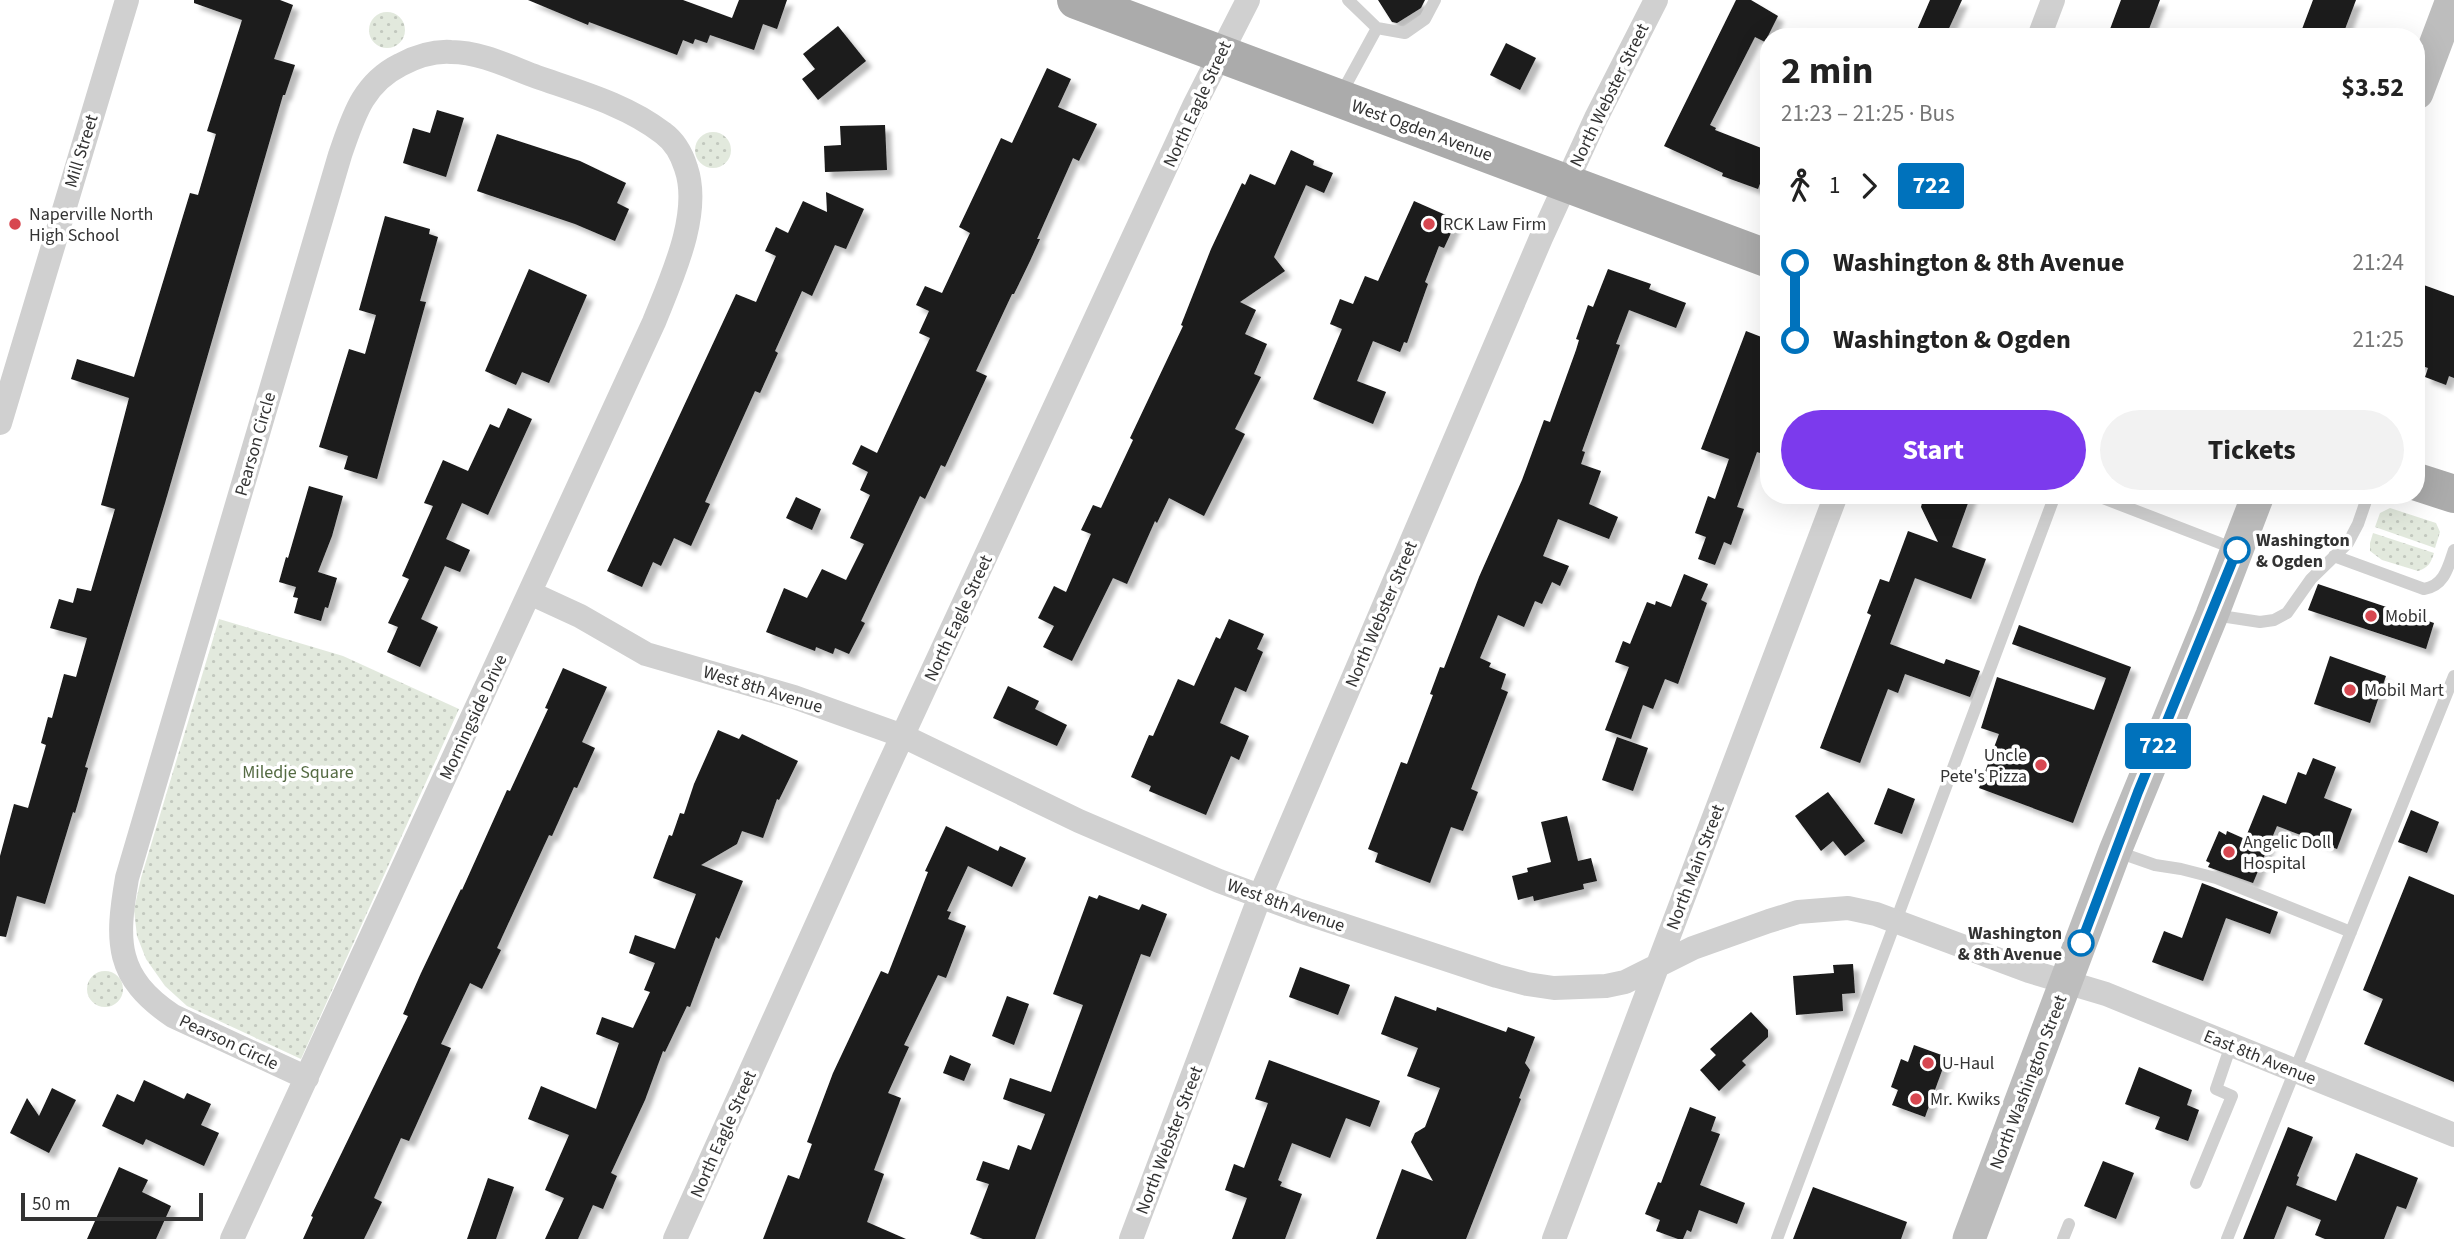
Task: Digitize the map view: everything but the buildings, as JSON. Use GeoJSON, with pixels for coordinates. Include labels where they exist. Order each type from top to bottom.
{"type":"FeatureCollection","features":[{"type":"Feature","properties":{"kind":"main road","name":"West Ogden Avenue"},"geometry":{"type":"LineString","coordinates":[[1076,0],[1566,184],[1760,249]]}},
{"type":"Feature","properties":{"kind":"main road"},"geometry":{"type":"LineString","coordinates":[[2425,72],[2452,0]]}},
{"type":"Feature","properties":{"kind":"main road"},"geometry":{"type":"LineString","coordinates":[[2425,485],[2454,494]]}},
{"type":"Feature","properties":{"kind":"main road","name":"North Washington Street"},"geometry":{"type":"LineString","coordinates":[[1969,1239],[2115,851],[2255,504]]}},
{"type":"Feature","properties":{"kind":"street","name":"Mill Street"},"geometry":{"type":"LineString","coordinates":[[0,423],[127,0]]}},
{"type":"Feature","properties":{"kind":"street","name":"North Eagle Street"},"geometry":{"type":"LineString","coordinates":[[675,1239],[902,736],[1220,54],[1248,0]]}},
{"type":"Feature","properties":{"kind":"street","name":"North Webster Street"},"geometry":{"type":"LineString","coordinates":[[1131,1239],[1260,896],[1541,238],[1592,125],[1656,0]]}},
{"type":"Feature","properties":{"kind":"street"},"geometry":{"type":"LineString","coordinates":[[2042,28],[2053,0]]}},
{"type":"Feature","properties":{"kind":"street","name":"Pearson Circle"},"geometry":{"type":"LineString","coordinates":[[307,1078],[162,1009],[141,988],[127,966],[119,930],[131,866],[336,168],[355,112],[369,87],[400,65],[433,53],[453,51],[478,57],[636,115],[666,134],[686,168],[690,188]]}},
{"type":"Feature","properties":{"kind":"street","name":"Morningside Drive"},"geometry":{"type":"LineString","coordinates":[[232,1239],[654,322],[677,263],[687,222],[690,188]]}},
{"type":"Feature","properties":{"kind":"street","name":"North Main Street"},"geometry":{"type":"LineString","coordinates":[[1554,1239],[1833,504]]}},
{"type":"Feature","properties":{"kind":"street","name":"West 8th Avenue"},"geometry":{"type":"LineString","coordinates":[[530,593],[580,616],[646,654],[794,697],[902,736],[1123,841],[1260,896],[1527,984],[1554,988],[1606,986],[1625,982],[1693,948],[1798,912],[1848,908],[1876,914],[2029,971],[2066,982]]}},
{"type":"Feature","properties":{"kind":"street","name":"East 8th Avenue"},"geometry":{"type":"LineString","coordinates":[[2066,982],[2106,994],[2454,1135]]}},
{"type":"Feature","properties":{"kind":"lane"},"geometry":{"type":"LineString","coordinates":[[1348,0],[1377,28],[1405,33],[1425,19],[1435,0]]}},
{"type":"Feature","properties":{"kind":"lane"},"geometry":{"type":"LineString","coordinates":[[1339,99],[1377,28]]}},
{"type":"Feature","properties":{"kind":"lane"},"geometry":{"type":"LineString","coordinates":[[1777,1239],[2052,504]]}},
{"type":"Feature","properties":{"kind":"lane"},"geometry":{"type":"LineString","coordinates":[[2118,504],[2237,550]]}},
{"type":"Feature","properties":{"kind":"lane"},"geometry":{"type":"LineString","coordinates":[[2212,614],[2260,622],[2274,620],[2287,613],[2311,579],[2348,543],[2365,504]]}},
{"type":"Feature","properties":{"kind":"lane"},"geometry":{"type":"LineString","coordinates":[[2333,556],[2424,589],[2434,587],[2442,580],[2454,550]]}},
{"type":"Feature","properties":{"kind":"lane"},"geometry":{"type":"LineString","coordinates":[[2227,1239],[2454,676]]}},
{"type":"Feature","properties":{"kind":"lane"},"geometry":{"type":"LineString","coordinates":[[2115,851],[2155,865],[2216,878],[2351,932]]}},
{"type":"Feature","properties":{"kind":"lane"},"geometry":{"type":"LineString","coordinates":[[2196,1183],[2232,1096],[2216,1088],[2231,1045]]}},
{"type":"Feature","properties":{"kind":"lane"},"geometry":{"type":"LineString","coordinates":[[2063,1239],[2069,1224]]}},
{"type":"Feature","properties":{"kind":"green space"},"geometry":{"type":"Polygon","coordinates":[[[387,12],[400,17],[405,30],[400,43],[387,48],[374,43],[369,30],[374,17],[387,12]]]}},
{"type":"Feature","properties":{"kind":"green space"},"geometry":{"type":"Polygon","coordinates":[[[713,132],[726,137],[731,150],[726,163],[713,168],[700,163],[695,150],[700,137],[713,132]]]}},
{"type":"Feature","properties":{"kind":"green space"},"geometry":{"type":"Polygon","coordinates":[[[2390,508],[2436,523],[2440,532],[2435,548],[2375,527],[2380,513],[2390,508]]]}},
{"type":"Feature","properties":{"kind":"green space"},"geometry":{"type":"Polygon","coordinates":[[[2373,533],[2434,553],[2432,560],[2427,567],[2418,571],[2382,560],[2370,551],[2373,533]]]}},
{"type":"Feature","properties":{"kind":"green space","name":"Miledje Square"},"geometry":{"type":"Polygon","coordinates":[[[219,619],[343,656],[459,709],[301,1059],[187,1006],[165,986],[146,959],[137,936],[134,910],[141,878],[219,619]]]}},
{"type":"Feature","properties":{"kind":"green space"},"geometry":{"type":"Polygon","coordinates":[[[105,971],[118,976],[123,989],[118,1002],[105,1007],[92,1002],[87,989],[92,976],[105,971]]]}},
{"type":"Feature","properties":{"kind":"bus line","name":"722"},"geometry":{"type":"LineString","coordinates":[[2081,943],[2138,792],[2188,676],[2237,550]]}},
{"type":"Feature","properties":{"kind":"place","name":"Naperville North High School"},"geometry":{"type":"Point","coordinates":[15,224]}},
{"type":"Feature","properties":{"kind":"place","name":"RCK Law Firm"},"geometry":{"type":"Point","coordinates":[1429,224]}},
{"type":"Feature","properties":{"kind":"place","name":"Washington & Ogden"},"geometry":{"type":"Point","coordinates":[2237,550]}},
{"type":"Feature","properties":{"kind":"place","name":"Mobil"},"geometry":{"type":"Point","coordinates":[2371,616]}},
{"type":"Feature","properties":{"kind":"place","name":"Mobil Mart"},"geometry":{"type":"Point","coordinates":[2350,690]}},
{"type":"Feature","properties":{"kind":"place","name":"Uncle Pete's Pizza"},"geometry":{"type":"Point","coordinates":[2041,765]}},
{"type":"Feature","properties":{"kind":"place","name":"Angelic Doll Hospital"},"geometry":{"type":"Point","coordinates":[2229,852]}},
{"type":"Feature","properties":{"kind":"place","name":"Washington & 8th Avenue"},"geometry":{"type":"Point","coordinates":[2081,943]}},
{"type":"Feature","properties":{"kind":"place","name":"U-Haul"},"geometry":{"type":"Point","coordinates":[1928,1063]}},
{"type":"Feature","properties":{"kind":"place","name":"Mr. Kwiks"},"geometry":{"type":"Point","coordinates":[1916,1099]}}]}
